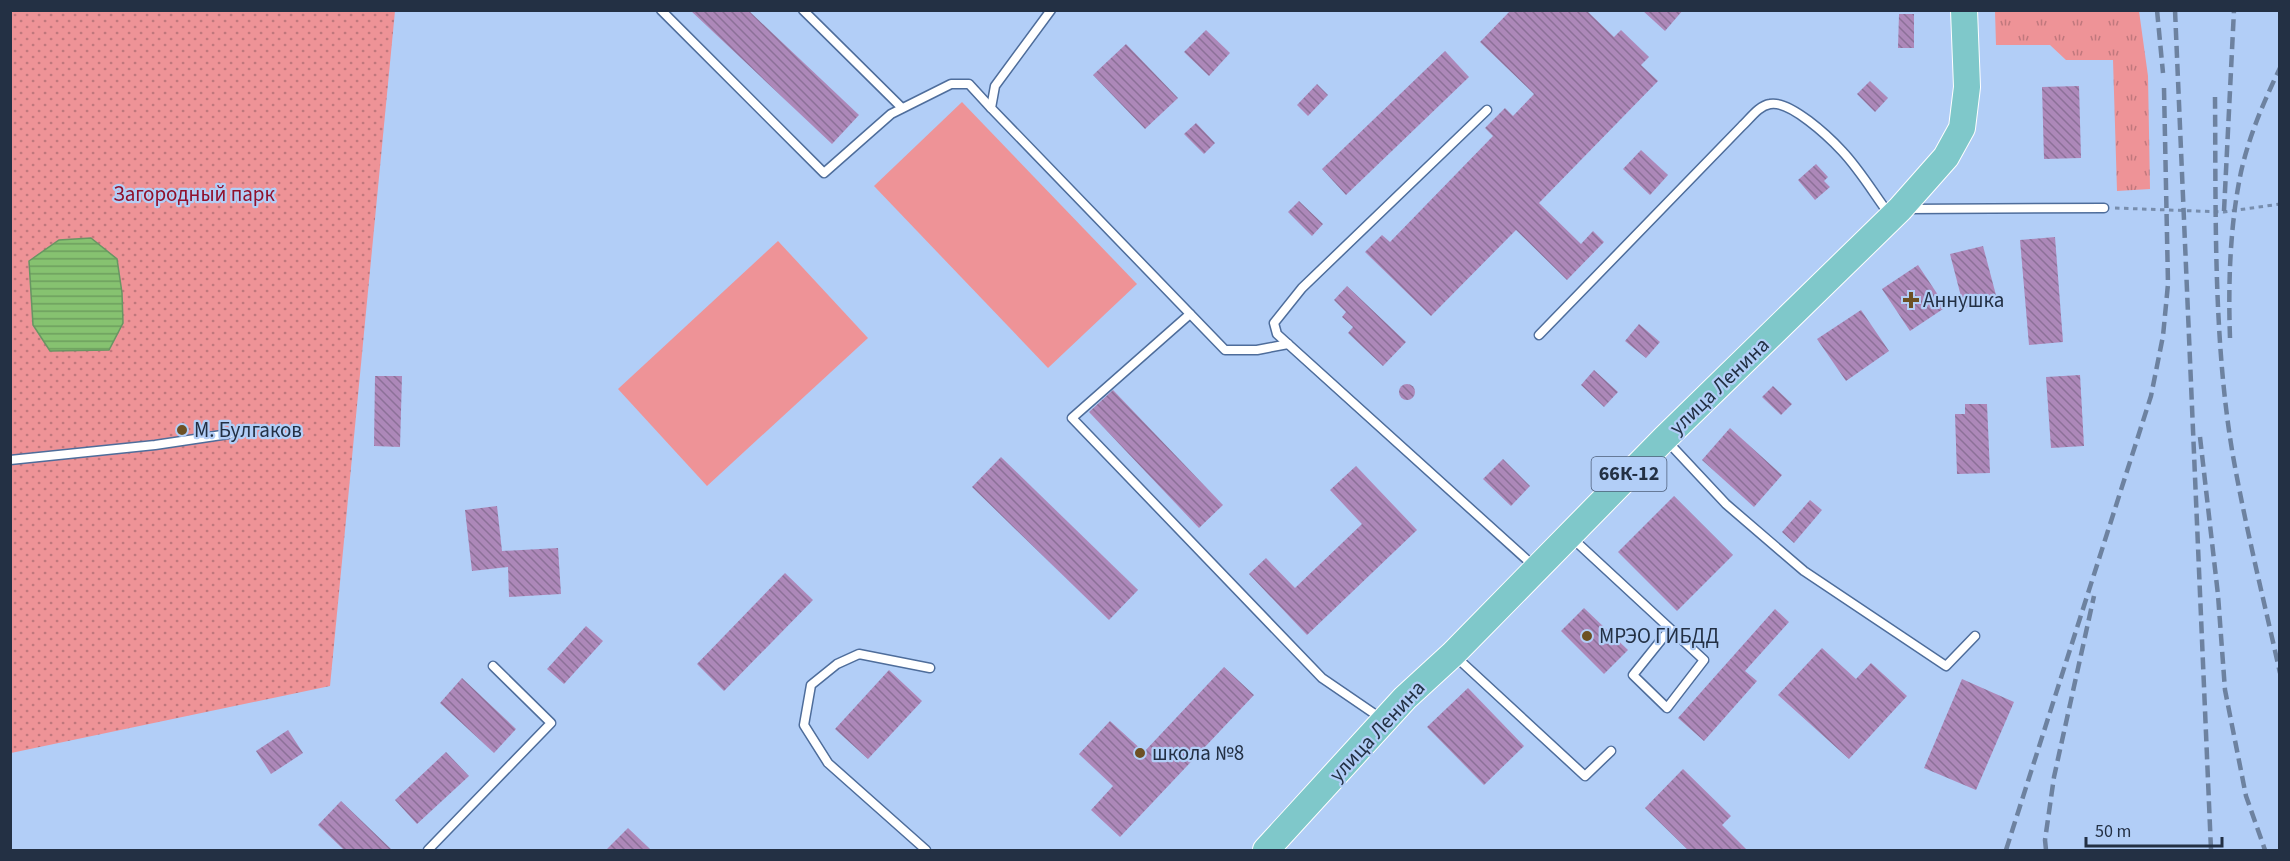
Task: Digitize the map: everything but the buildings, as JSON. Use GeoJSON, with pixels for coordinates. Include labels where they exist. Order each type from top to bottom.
{"type":"FeatureCollection","features":[{"type":"Feature","properties":{"kind":"main road","name":"улица Ленина"},"geometry":{"type":"LineString","coordinates":[[1266,850],[1405,698],[1453,654],[1664,439],[1896,213],[1946,157],[1962,128],[1967,87],[1964,10]]}},
{"type":"Feature","properties":{"kind":"lane"},"geometry":{"type":"LineString","coordinates":[[661,10],[824,172],[891,114],[951,84],[969,84],[1225,350],[1257,350],[1288,344]]}},
{"type":"Feature","properties":{"kind":"lane"},"geometry":{"type":"LineString","coordinates":[[803,10],[902,108]]}},
{"type":"Feature","properties":{"kind":"lane"},"geometry":{"type":"LineString","coordinates":[[991,108],[995,86],[1051,10]]}},
{"type":"Feature","properties":{"kind":"lane"},"geometry":{"type":"LineString","coordinates":[[1539,335],[1741,127],[1759,109],[1768,104],[1778,103],[1790,108],[1843,151],[1896,213],[2104,208]]}},
{"type":"Feature","properties":{"kind":"lane"},"geometry":{"type":"LineString","coordinates":[[1487,110],[1302,288],[1274,323],[1277,334],[1536,568]]}},
{"type":"Feature","properties":{"kind":"lane"},"geometry":{"type":"LineString","coordinates":[[1190,314],[1072,418],[1322,678],[1385,721]]}},
{"type":"Feature","properties":{"kind":"lane"},"geometry":{"type":"LineString","coordinates":[[10,460],[155,445],[242,432]]}},
{"type":"Feature","properties":{"kind":"lane"},"geometry":{"type":"LineString","coordinates":[[1664,439],[1726,504],[1804,571],[1946,666],[1974,636]]}},
{"type":"Feature","properties":{"kind":"lane"},"geometry":{"type":"LineString","coordinates":[[1569,535],[1704,660],[1667,708],[1633,675],[1670,629]]}},
{"type":"Feature","properties":{"kind":"lane"},"geometry":{"type":"LineString","coordinates":[[926,850],[828,763],[804,725],[811,686],[837,664],[859,654],[930,668]]}},
{"type":"Feature","properties":{"kind":"lane"},"geometry":{"type":"LineString","coordinates":[[1453,654],[1585,776],[1611,751]]}},
{"type":"Feature","properties":{"kind":"lane"},"geometry":{"type":"LineString","coordinates":[[428,850],[551,723],[493,666]]}},
{"type":"Feature","properties":{"kind":"path"},"geometry":{"type":"LineString","coordinates":[[2104,208],[2224,212],[2280,204]]}},
{"type":"Feature","properties":{"kind":"green space","name":"Загородный парк"},"geometry":{"type":"Polygon","coordinates":[[[11,11],[395,11],[330,686],[11,753],[11,11]]]}},
{"type":"Feature","properties":{"kind":"green space"},"geometry":{"type":"Polygon","coordinates":[[[1995,11],[2139,11],[2148,76],[2150,189],[2117,191],[2113,60],[2066,60],[2050,45],[1996,45],[1995,11]]]}},
{"type":"Feature","properties":{"kind":"green space"},"geometry":{"type":"Polygon","coordinates":[[[962,102],[1137,284],[1048,368],[874,186],[962,102]]]}},
{"type":"Feature","properties":{"kind":"green space"},"geometry":{"type":"Polygon","coordinates":[[[778,241],[868,338],[707,486],[618,389],[778,241]]]}},
{"type":"Feature","properties":{"kind":"shaded area"},"geometry":{"type":"Polygon","coordinates":[[[91,238],[117,259],[122,293],[123,323],[109,350],[50,351],[33,325],[29,261],[59,240],[91,238]]]}},
{"type":"Feature","properties":{"kind":"railway"},"geometry":{"type":"LineString","coordinates":[[2157,10],[2163,73]]}},
{"type":"Feature","properties":{"kind":"railway"},"geometry":{"type":"LineString","coordinates":[[2175,10],[2211,850]]}},
{"type":"Feature","properties":{"kind":"railway"},"geometry":{"type":"LineString","coordinates":[[2224,211],[2234,10]]}},
{"type":"Feature","properties":{"kind":"railway"},"geometry":{"type":"LineString","coordinates":[[2230,338],[2231,254],[2234,213],[2241,172],[2248,145],[2280,68]]}},
{"type":"Feature","properties":{"kind":"railway"},"geometry":{"type":"LineString","coordinates":[[2006,850],[2151,396],[2163,336],[2168,284],[2164,88]]}},
{"type":"Feature","properties":{"kind":"railway"},"geometry":{"type":"LineString","coordinates":[[2215,97],[2217,277],[2227,412],[2244,511],[2280,673]]}},
{"type":"Feature","properties":{"kind":"railway"},"geometry":{"type":"LineString","coordinates":[[2200,437],[2218,595],[2225,690],[2246,796],[2265,850]]}},
{"type":"Feature","properties":{"kind":"railway"},"geometry":{"type":"LineString","coordinates":[[2046,850],[2045,840],[2054,777],[2094,596]]}},
{"type":"Feature","properties":{"kind":"place","name":"Аннушка"},"geometry":{"type":"Point","coordinates":[1911,300]}},
{"type":"Feature","properties":{"kind":"place","name":"М. Булгаков"},"geometry":{"type":"Point","coordinates":[182,430]}},
{"type":"Feature","properties":{"kind":"place","name":"МРЭО ГИБДД"},"geometry":{"type":"Point","coordinates":[1587,636]}},
{"type":"Feature","properties":{"kind":"place","name":"школа №8"},"geometry":{"type":"Point","coordinates":[1140,753]}}]}
